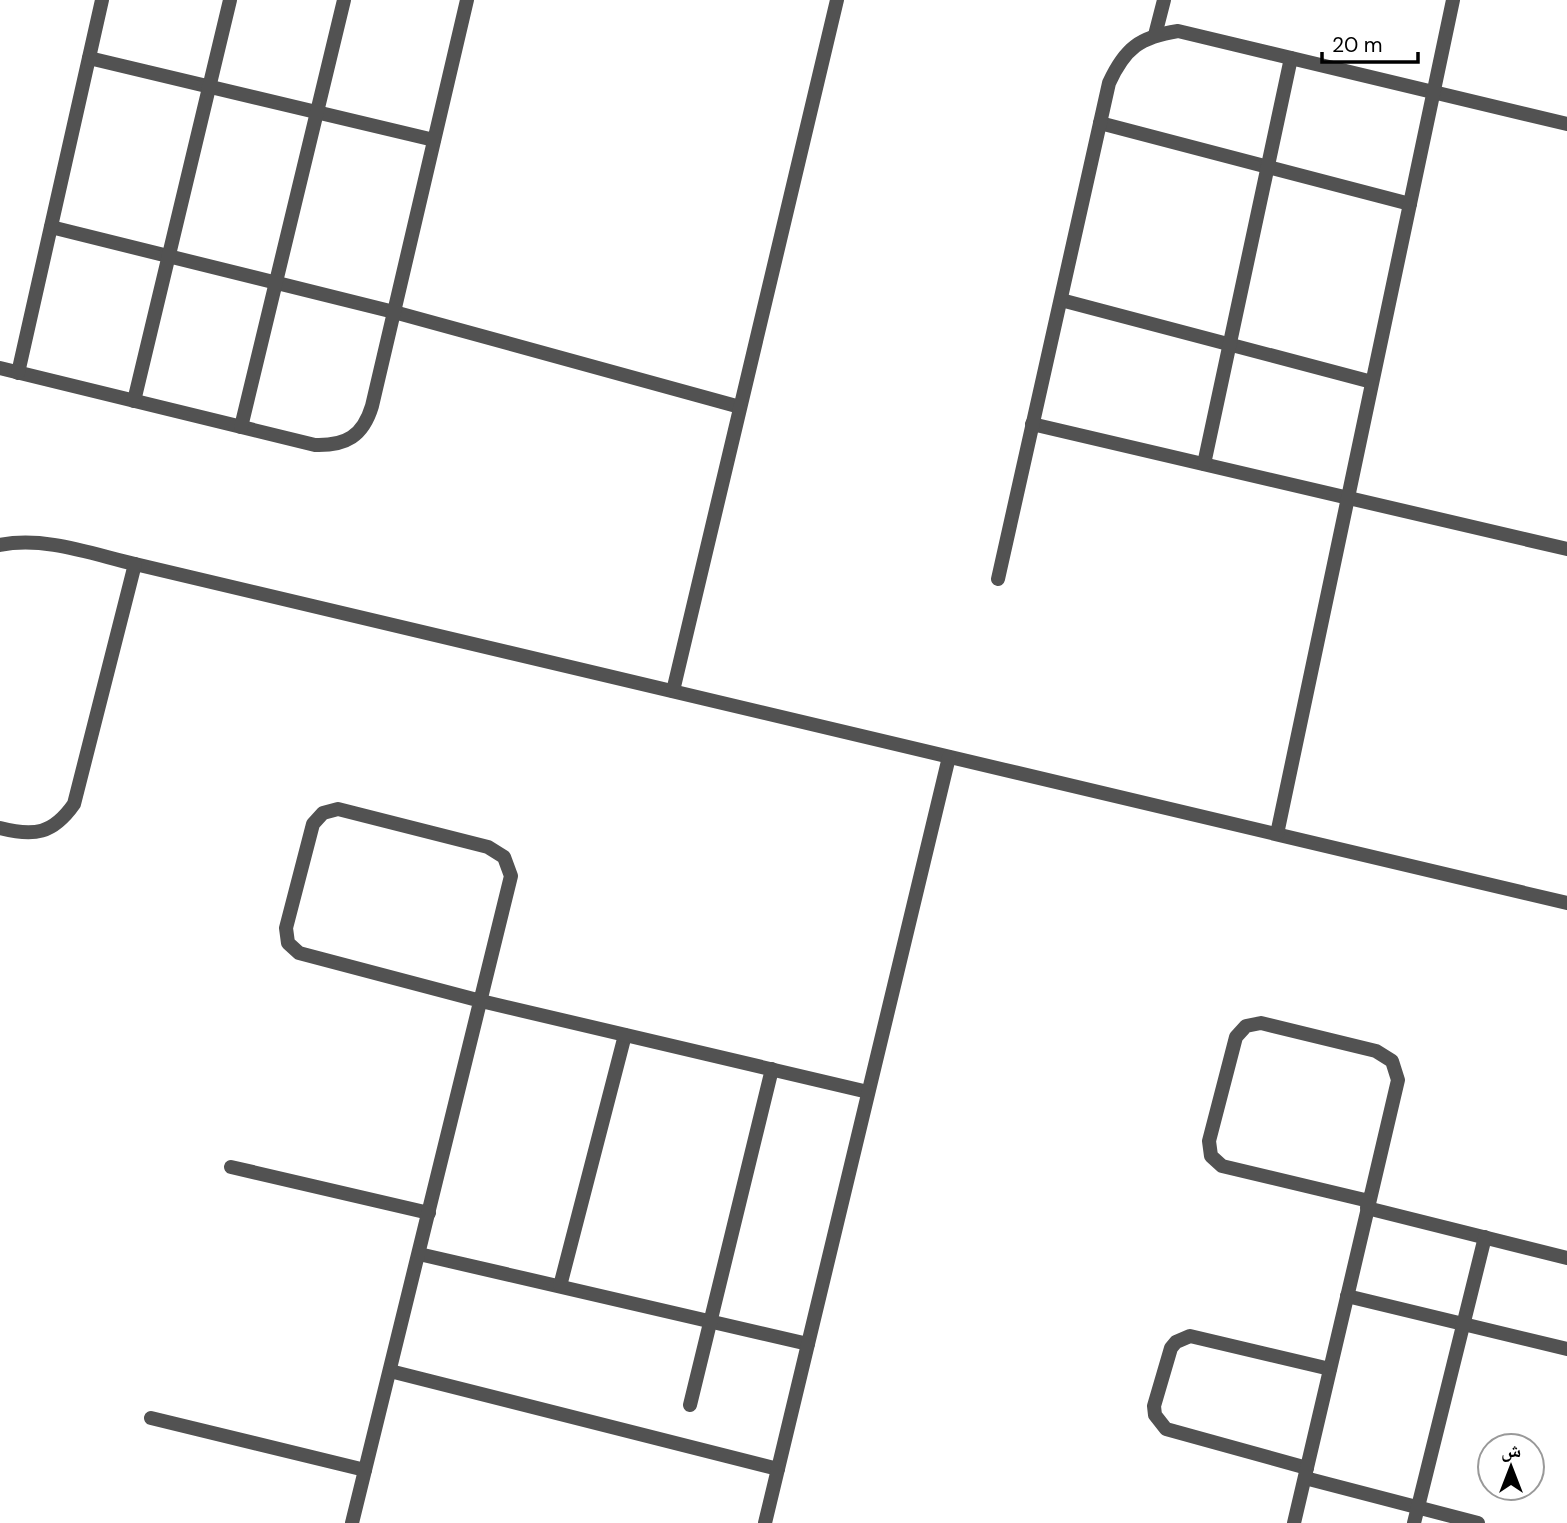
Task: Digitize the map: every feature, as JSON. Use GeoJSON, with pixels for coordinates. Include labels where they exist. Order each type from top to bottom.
{"type":"FeatureCollection","features":[{"type":"Feature","properties":{"kind":"lane"},"geometry":{"type":"LineString","coordinates":[[18,373],[103,0]]}},
{"type":"Feature","properties":{"kind":"lane"},"geometry":{"type":"LineString","coordinates":[[134,401],[230,0]]}},
{"type":"Feature","properties":{"kind":"lane"},"geometry":{"type":"LineString","coordinates":[[242,427],[344,0]]}},
{"type":"Feature","properties":{"kind":"lane"},"geometry":{"type":"LineString","coordinates":[[0,368],[315,445],[330,446],[358,433],[367,421],[372,406],[467,0]]}},
{"type":"Feature","properties":{"kind":"lane"},"geometry":{"type":"LineString","coordinates":[[673,691],[836,0]]}},
{"type":"Feature","properties":{"kind":"lane"},"geometry":{"type":"LineString","coordinates":[[1155,34],[1164,0]]}},
{"type":"Feature","properties":{"kind":"lane"},"geometry":{"type":"LineString","coordinates":[[1277,834],[1453,0]]}},
{"type":"Feature","properties":{"kind":"lane"},"geometry":{"type":"LineString","coordinates":[[998,579],[1109,83],[1119,62],[1135,45],[1155,34],[1178,31],[1567,124]]}},
{"type":"Feature","properties":{"kind":"lane"},"geometry":{"type":"LineString","coordinates":[[89,58],[434,141]]}},
{"type":"Feature","properties":{"kind":"lane"},"geometry":{"type":"LineString","coordinates":[[1205,464],[1291,58]]}},
{"type":"Feature","properties":{"kind":"lane"},"geometry":{"type":"LineString","coordinates":[[1100,123],[1410,204]]}},
{"type":"Feature","properties":{"kind":"lane"},"geometry":{"type":"LineString","coordinates":[[51,227],[394,312],[740,407]]}},
{"type":"Feature","properties":{"kind":"lane"},"geometry":{"type":"LineString","coordinates":[[1060,300],[1372,382]]}},
{"type":"Feature","properties":{"kind":"lane"},"geometry":{"type":"LineString","coordinates":[[1032,424],[1567,549]]}},
{"type":"Feature","properties":{"kind":"lane"},"geometry":{"type":"LineString","coordinates":[[0,545],[18,541],[37,542],[135,564],[1567,903]]}},
{"type":"Feature","properties":{"kind":"lane"},"geometry":{"type":"LineString","coordinates":[[0,828],[34,833],[51,828],[74,804],[135,564]]}},
{"type":"Feature","properties":{"kind":"lane"},"geometry":{"type":"LineString","coordinates":[[765,1523],[949,757]]}},
{"type":"Feature","properties":{"kind":"lane"},"geometry":{"type":"LineString","coordinates":[[352,1523],[481,1001],[510,886],[511,876],[504,857],[480,844],[338,809],[323,813],[313,824],[286,928],[285,936],[292,948],[299,953],[481,1001],[868,1092]]}},
{"type":"Feature","properties":{"kind":"lane"},"geometry":{"type":"LineString","coordinates":[[1294,1523],[1368,1205],[1398,1090],[1397,1070],[1385,1055],[1367,1048],[1261,1023],[1246,1026],[1236,1037],[1209,1141],[1211,1156],[1222,1166],[1368,1205],[1485,1237],[1567,1258]]}},
{"type":"Feature","properties":{"kind":"lane"},"geometry":{"type":"LineString","coordinates":[[559,1286],[625,1035]]}},
{"type":"Feature","properties":{"kind":"lane"},"geometry":{"type":"LineString","coordinates":[[690,1405],[772,1069]]}},
{"type":"Feature","properties":{"kind":"lane"},"geometry":{"type":"LineString","coordinates":[[231,1167],[429,1213]]}},
{"type":"Feature","properties":{"kind":"lane"},"geometry":{"type":"LineString","coordinates":[[1414,1523],[1485,1237]]}},
{"type":"Feature","properties":{"kind":"lane"},"geometry":{"type":"LineString","coordinates":[[419,1254],[808,1344]]}},
{"type":"Feature","properties":{"kind":"lane"},"geometry":{"type":"LineString","coordinates":[[1347,1296],[1567,1349]]}},
{"type":"Feature","properties":{"kind":"lane"},"geometry":{"type":"LineString","coordinates":[[1330,1369],[1190,1336],[1176,1342],[1171,1348],[1155,1398],[1155,1415],[1166,1429],[1478,1523]]}},
{"type":"Feature","properties":{"kind":"lane"},"geometry":{"type":"LineString","coordinates":[[390,1371],[778,1469]]}},
{"type":"Feature","properties":{"kind":"lane"},"geometry":{"type":"LineString","coordinates":[[151,1418],[365,1470]]}}]}
